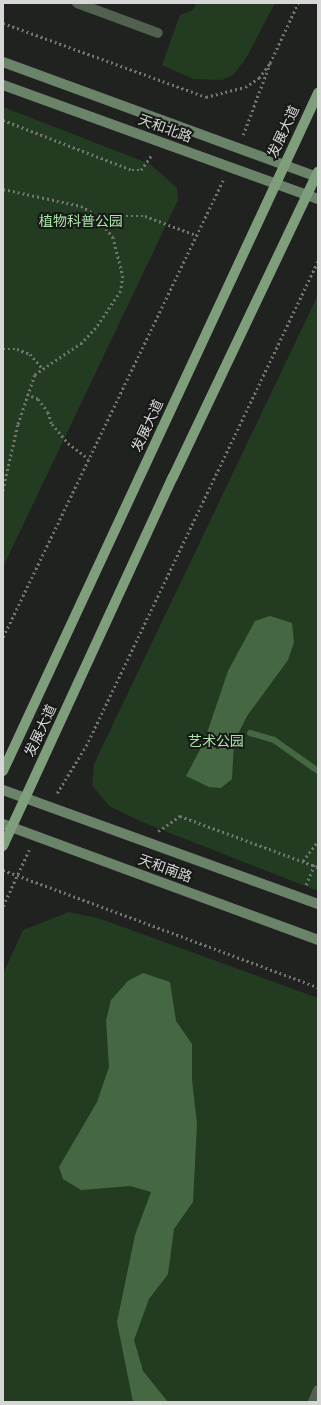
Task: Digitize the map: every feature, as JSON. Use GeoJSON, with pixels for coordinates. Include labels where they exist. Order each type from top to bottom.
{"type":"FeatureCollection","features":[{"type":"Feature","properties":{"kind":"main road","name":"发展大道"},"geometry":{"type":"LineString","coordinates":[[3,771],[318,92]]}},
{"type":"Feature","properties":{"kind":"main road","name":"发展大道"},"geometry":{"type":"LineString","coordinates":[[3,846],[7,825],[25,798],[173,477],[317,175]]}},
{"type":"Feature","properties":{"kind":"street","name":"天和北路"},"geometry":{"type":"LineString","coordinates":[[3,62],[238,148],[317,175]]}},
{"type":"Feature","properties":{"kind":"street","name":"天和北路"},"geometry":{"type":"LineString","coordinates":[[3,85],[318,199]]}},
{"type":"Feature","properties":{"kind":"street","name":"天和南路"},"geometry":{"type":"LineString","coordinates":[[3,790],[318,904]]}},
{"type":"Feature","properties":{"kind":"street","name":"天和南路"},"geometry":{"type":"LineString","coordinates":[[7,825],[318,940]]}},
{"type":"Feature","properties":{"kind":"lane"},"geometry":{"type":"LineString","coordinates":[[77,3],[158,33]]}},
{"type":"Feature","properties":{"kind":"lane"},"geometry":{"type":"LineString","coordinates":[[313,1402],[318,1390]]}},
{"type":"Feature","properties":{"kind":"path"},"geometry":{"type":"LineString","coordinates":[[238,148],[270,62],[298,3]]}},
{"type":"Feature","properties":{"kind":"path"},"geometry":{"type":"LineString","coordinates":[[3,23],[206,97],[245,87],[259,78],[270,62]]}},
{"type":"Feature","properties":{"kind":"path"},"geometry":{"type":"LineString","coordinates":[[3,120],[132,170],[141,170],[159,142]]}},
{"type":"Feature","properties":{"kind":"path"},"geometry":{"type":"LineString","coordinates":[[3,637],[229,167]]}},
{"type":"Feature","properties":{"kind":"path"},"geometry":{"type":"LineString","coordinates":[[3,189],[81,206],[93,213],[113,237],[118,249],[123,276],[121,291],[96,328],[82,343],[43,368],[35,375],[27,394],[3,491]]}},
{"type":"Feature","properties":{"kind":"path"},"geometry":{"type":"LineString","coordinates":[[101,223],[122,216],[145,216],[196,235]]}},
{"type":"Feature","properties":{"kind":"path"},"geometry":{"type":"LineString","coordinates":[[49,807],[86,746],[318,262]]}},
{"type":"Feature","properties":{"kind":"path"},"geometry":{"type":"LineString","coordinates":[[3,349],[17,349],[30,354],[43,368]]}},
{"type":"Feature","properties":{"kind":"path"},"geometry":{"type":"LineString","coordinates":[[27,394],[38,399],[48,412],[52,424],[68,443],[89,459]]}},
{"type":"Feature","properties":{"kind":"path"},"geometry":{"type":"LineString","coordinates":[[142,840],[180,816],[318,867]]}},
{"type":"Feature","properties":{"kind":"path"},"geometry":{"type":"LineString","coordinates":[[3,906],[35,836]]}},
{"type":"Feature","properties":{"kind":"path"},"geometry":{"type":"LineString","coordinates":[[303,861],[318,842]]}},
{"type":"Feature","properties":{"kind":"path"},"geometry":{"type":"LineString","coordinates":[[301,898],[314,865]]}},
{"type":"Feature","properties":{"kind":"path"},"geometry":{"type":"LineString","coordinates":[[3,870],[318,987]]}},
{"type":"Feature","properties":{"kind":"green space"},"geometry":{"type":"Polygon","coordinates":[[[196,3],[275,3],[245,60],[233,75],[222,80],[193,79],[162,65],[180,15],[193,10],[196,3]]]}},
{"type":"Feature","properties":{"kind":"green space","name":"植物科普公园"},"geometry":{"type":"Polygon","coordinates":[[[3,107],[150,164],[177,188],[178,200],[3,567],[3,107]]]}},
{"type":"Feature","properties":{"kind":"green space","name":"艺术公园"},"geometry":{"type":"Polygon","coordinates":[[[318,295],[318,891],[142,822],[109,806],[92,785],[94,764],[318,295]]]}},
{"type":"Feature","properties":{"kind":"green space"},"geometry":{"type":"Polygon","coordinates":[[[69,912],[101,919],[318,998],[318,1402],[3,1402],[3,974],[23,930],[69,912]]]}},
{"type":"Feature","properties":{"kind":"shaded area"},"geometry":{"type":"Polygon","coordinates":[[[270,616],[292,623],[294,642],[288,660],[247,716],[234,742],[232,779],[221,788],[209,787],[186,776],[204,742],[228,671],[255,621],[270,616]]]}},
{"type":"Feature","properties":{"kind":"shaded area"},"geometry":{"type":"Polygon","coordinates":[[[143,973],[170,982],[176,1021],[192,1044],[192,1080],[197,1124],[193,1202],[174,1229],[168,1274],[149,1299],[134,1340],[143,1371],[168,1402],[133,1402],[117,1322],[135,1235],[151,1192],[130,1186],[81,1190],[63,1179],[59,1167],[97,1102],[109,1067],[106,1021],[111,1000],[128,981],[143,973]]]}},
{"type":"Feature","properties":{"kind":"waterway"},"geometry":{"type":"LineString","coordinates":[[250,733],[274,740],[318,771]]}}]}
